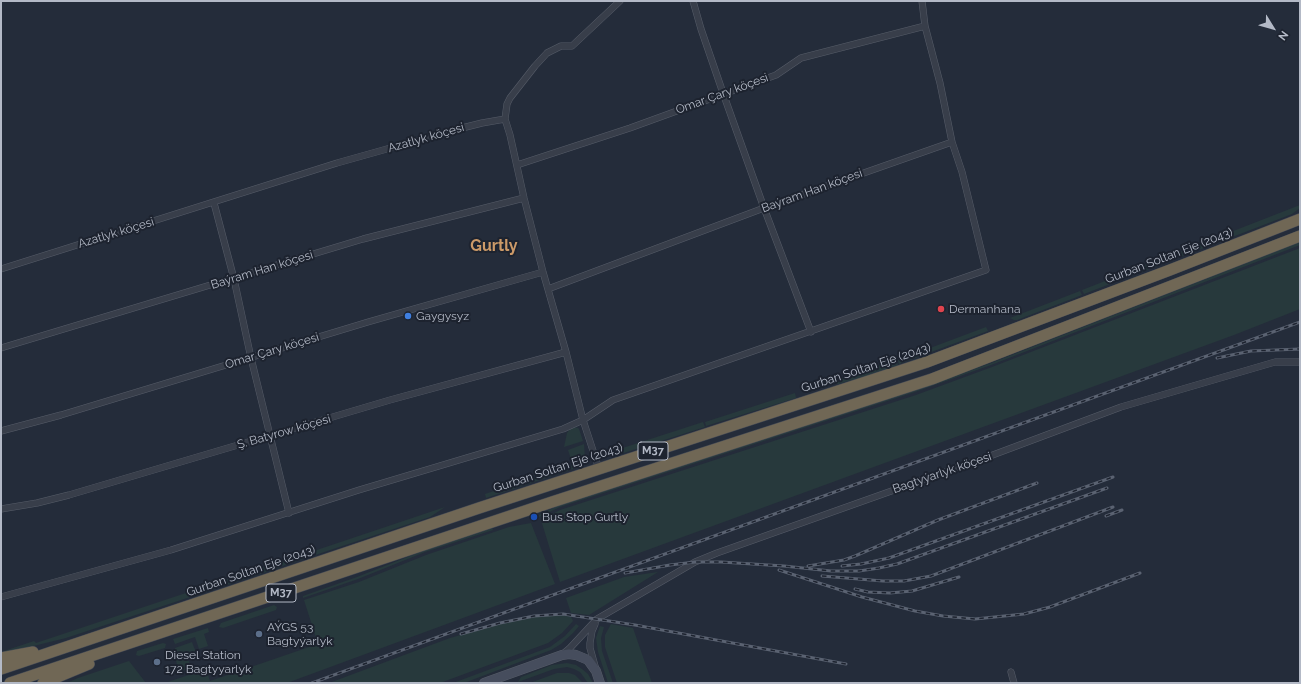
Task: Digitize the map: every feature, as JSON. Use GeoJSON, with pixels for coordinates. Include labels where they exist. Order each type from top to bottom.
{"type":"FeatureCollection","features":[{"type":"Feature","properties":{"kind":"highway","name":"Gurban Soltan Eje (2043)"},"geometry":{"type":"LineString","coordinates":[[1,668],[599,468],[927,362],[1300,219]]}},
{"type":"Feature","properties":{"kind":"highway","name":"M37"},"geometry":{"type":"LineString","coordinates":[[10,683],[202,620],[559,499],[932,379],[1300,236]]}},
{"type":"Feature","properties":{"kind":"highway"},"geometry":{"type":"LineString","coordinates":[[1170,270],[1175,284]]}},
{"type":"Feature","properties":{"kind":"highway"},"geometry":{"type":"LineString","coordinates":[[43,683],[84,666],[170,637],[202,620]]}},
{"type":"Feature","properties":{"kind":"highway"},"geometry":{"type":"LineString","coordinates":[[1,658],[63,648]]}},
{"type":"Feature","properties":{"kind":"highway"},"geometry":{"type":"LineString","coordinates":[[60,666],[126,652]]}},
{"type":"Feature","properties":{"kind":"street"},"geometry":{"type":"LineString","coordinates":[[599,468],[583,420],[566,352],[543,272],[505,119],[507,104],[510,98],[547,53],[561,46],[572,46],[620,1]]}},
{"type":"Feature","properties":{"kind":"street"},"geometry":{"type":"LineString","coordinates":[[694,1],[701,29],[723,93],[764,208],[811,332]]}},
{"type":"Feature","properties":{"kind":"street"},"geometry":{"type":"LineString","coordinates":[[1,597],[170,550],[359,490],[563,430],[583,420],[613,400],[986,270],[962,172],[952,142],[940,83],[925,26],[922,1]]}},
{"type":"Feature","properties":{"kind":"street","name":"Omar Çary köçesi"},"geometry":{"type":"LineString","coordinates":[[517,165],[630,128],[776,75],[802,58],[925,26]]}},
{"type":"Feature","properties":{"kind":"street","name":"Azatlyk köçesi"},"geometry":{"type":"LineString","coordinates":[[1,269],[352,159],[476,124],[505,119]]}},
{"type":"Feature","properties":{"kind":"street","name":"Baýram Han köçesi"},"geometry":{"type":"LineString","coordinates":[[548,289],[764,208],[952,142]]}},
{"type":"Feature","properties":{"kind":"street","name":"Baýram Han köçesi"},"geometry":{"type":"LineString","coordinates":[[1,348],[363,239],[524,198]]}},
{"type":"Feature","properties":{"kind":"street"},"geometry":{"type":"LineString","coordinates":[[214,203],[234,279],[251,358],[289,513]]}},
{"type":"Feature","properties":{"kind":"street","name":"Omar Çary köçesi"},"geometry":{"type":"LineString","coordinates":[[1,430],[62,415],[368,322],[543,272]]}},
{"type":"Feature","properties":{"kind":"street","name":"Ş. Batyrow köçesi"},"geometry":{"type":"LineString","coordinates":[[1,509],[37,503],[69,495],[189,459],[271,437],[390,400],[566,352]]}},
{"type":"Feature","properties":{"kind":"street","name":"Bagtyýarlyk köçesi"},"geometry":{"type":"LineString","coordinates":[[562,655],[597,619],[695,562],[741,544],[983,459],[1122,407],[1275,362],[1300,362]]}},
{"type":"Feature","properties":{"kind":"street"},"geometry":{"type":"LineString","coordinates":[[597,619],[592,631],[590,648],[600,683]]}},
{"type":"Feature","properties":{"kind":"street"},"geometry":{"type":"LineString","coordinates":[[484,683],[562,655],[570,654],[582,657],[592,664],[596,671]]}},
{"type":"Feature","properties":{"kind":"street"},"geometry":{"type":"LineString","coordinates":[[1010,672],[1014,683]]}},
{"type":"Feature","properties":{"kind":"shaded area"},"geometry":{"type":"Polygon","coordinates":[[[1300,205],[1300,208],[1292,214],[1084,294],[1082,290],[1300,205]]]}},
{"type":"Feature","properties":{"kind":"shaded area"},"geometry":{"type":"Polygon","coordinates":[[[1300,242],[1300,245],[991,365],[915,392],[560,507],[539,517],[539,515],[559,505],[915,390],[991,363],[1300,242]]]}},
{"type":"Feature","properties":{"kind":"shaded area"},"geometry":{"type":"Polygon","coordinates":[[[1300,248],[1300,309],[1234,335],[560,582],[541,520],[560,510],[916,395],[1300,248]]]}},
{"type":"Feature","properties":{"kind":"shaded area"},"geometry":{"type":"Polygon","coordinates":[[[1080,291],[1082,295],[1017,320],[1010,318],[1080,291]]]}},
{"type":"Feature","properties":{"kind":"shaded area"},"geometry":{"type":"Polygon","coordinates":[[[986,327],[988,331],[899,364],[898,360],[986,327]]]}},
{"type":"Feature","properties":{"kind":"shaded area"},"geometry":{"type":"Polygon","coordinates":[[[896,360],[898,365],[838,384],[833,381],[896,360]]]}},
{"type":"Feature","properties":{"kind":"shaded area"},"geometry":{"type":"Polygon","coordinates":[[[795,393],[796,398],[706,426],[705,422],[795,393]]]}},
{"type":"Feature","properties":{"kind":"shaded area"},"geometry":{"type":"Polygon","coordinates":[[[703,422],[705,427],[614,456],[604,454],[703,422]]]}},
{"type":"Feature","properties":{"kind":"shaded area"},"geometry":{"type":"Polygon","coordinates":[[[574,427],[579,429],[583,441],[564,447],[567,433],[574,427]]]}},
{"type":"Feature","properties":{"kind":"shaded area"},"geometry":{"type":"Polygon","coordinates":[[[584,444],[585,458],[572,462],[568,450],[584,444]]]}},
{"type":"Feature","properties":{"kind":"shaded area"},"geometry":{"type":"Polygon","coordinates":[[[584,461],[576,468],[486,498],[485,494],[584,461]]]}},
{"type":"Feature","properties":{"kind":"shaded area"},"geometry":{"type":"Polygon","coordinates":[[[445,507],[430,517],[282,566],[281,562],[445,507]]]}},
{"type":"Feature","properties":{"kind":"shaded area"},"geometry":{"type":"Polygon","coordinates":[[[531,523],[555,584],[287,683],[165,683],[206,669],[210,681],[318,644],[304,600],[359,582],[426,555],[509,527],[531,523]]]}},
{"type":"Feature","properties":{"kind":"shaded area"},"geometry":{"type":"Polygon","coordinates":[[[492,528],[493,530],[425,552],[358,579],[303,598],[303,596],[357,577],[425,550],[492,528]]]}},
{"type":"Feature","properties":{"kind":"shaded area"},"geometry":{"type":"Polygon","coordinates":[[[279,562],[281,567],[66,638],[1,654],[1,652],[34,641],[36,643],[279,562]]]}},
{"type":"Feature","properties":{"kind":"shaded area"},"geometry":{"type":"Polygon","coordinates":[[[658,572],[589,615],[571,613],[566,598],[624,577],[658,572]]]}},
{"type":"Feature","properties":{"kind":"shaded area"},"geometry":{"type":"Polygon","coordinates":[[[274,605],[277,607],[276,610],[223,628],[219,627],[221,623],[274,605]]]}},
{"type":"Feature","properties":{"kind":"shaded area"},"geometry":{"type":"Polygon","coordinates":[[[563,615],[571,617],[573,621],[562,633],[548,643],[440,683],[329,683],[450,638],[499,624],[534,617],[563,615]]]}},
{"type":"Feature","properties":{"kind":"shaded area"},"geometry":{"type":"Polygon","coordinates":[[[576,624],[579,626],[573,633],[561,644],[551,650],[464,683],[453,683],[550,647],[565,636],[576,624]]]}},
{"type":"Feature","properties":{"kind":"shaded area"},"geometry":{"type":"Polygon","coordinates":[[[611,624],[633,628],[652,683],[617,683],[605,647],[605,635],[611,624]]]}},
{"type":"Feature","properties":{"kind":"shaded area"},"geometry":{"type":"Polygon","coordinates":[[[600,626],[604,627],[601,638],[602,651],[613,683],[608,683],[598,652],[596,638],[600,626]]]}},
{"type":"Feature","properties":{"kind":"shaded area"},"geometry":{"type":"Polygon","coordinates":[[[208,628],[209,632],[204,634],[208,646],[199,649],[195,637],[175,644],[173,639],[208,628]]]}},
{"type":"Feature","properties":{"kind":"shaded area"},"geometry":{"type":"Polygon","coordinates":[[[192,642],[197,655],[188,658],[191,668],[179,672],[175,657],[175,648],[192,642]]]}},
{"type":"Feature","properties":{"kind":"shaded area"},"geometry":{"type":"Polygon","coordinates":[[[163,643],[166,644],[165,648],[139,656],[136,655],[137,651],[163,643]]]}},
{"type":"Feature","properties":{"kind":"shaded area"},"geometry":{"type":"Polygon","coordinates":[[[129,661],[146,683],[67,683],[78,678],[129,661]]]}},
{"type":"Feature","properties":{"kind":"shaded area"},"geometry":{"type":"Polygon","coordinates":[[[567,663],[576,665],[582,669],[588,674],[593,683],[588,683],[580,672],[567,667],[554,669],[518,682],[521,677],[552,665],[567,663]]]}},
{"type":"Feature","properties":{"kind":"shaded area"},"geometry":{"type":"Polygon","coordinates":[[[557,673],[569,673],[575,675],[583,683],[530,683],[557,673]]]}},
{"type":"Feature","properties":{"kind":"railway"},"geometry":{"type":"LineString","coordinates":[[312,683],[1300,322]]}},
{"type":"Feature","properties":{"kind":"railway"},"geometry":{"type":"LineString","coordinates":[[1217,358],[1251,351],[1300,349]]}},
{"type":"Feature","properties":{"kind":"railway"},"geometry":{"type":"LineString","coordinates":[[842,566],[861,564],[889,558],[1113,477]]}},
{"type":"Feature","properties":{"kind":"railway"},"geometry":{"type":"LineString","coordinates":[[808,566],[844,560],[938,520],[1037,483]]}},
{"type":"Feature","properties":{"kind":"railway"},"geometry":{"type":"LineString","coordinates":[[625,573],[695,562],[784,566],[831,571],[859,571],[879,568],[897,564],[1107,488]]}},
{"type":"Feature","properties":{"kind":"railway"},"geometry":{"type":"LineString","coordinates":[[822,576],[883,581],[904,581],[931,576],[1113,507]]}},
{"type":"Feature","properties":{"kind":"railway"},"geometry":{"type":"LineString","coordinates":[[1106,516],[1122,510]]}},
{"type":"Feature","properties":{"kind":"railway"},"geometry":{"type":"LineString","coordinates":[[779,570],[862,597],[915,611],[943,616],[975,619],[1024,614],[1050,607],[1140,573]]}},
{"type":"Feature","properties":{"kind":"railway"},"geometry":{"type":"LineString","coordinates":[[855,589],[868,592],[890,593],[912,591],[959,577]]}},
{"type":"Feature","properties":{"kind":"railway"},"geometry":{"type":"LineString","coordinates":[[461,634],[500,623],[534,616],[563,614],[635,625],[846,664]]}},
{"type":"Feature","properties":{"kind":"place","name":"Dermanhana"},"geometry":{"type":"Point","coordinates":[941,309]}},
{"type":"Feature","properties":{"kind":"place","name":"Gaygysyz"},"geometry":{"type":"Point","coordinates":[408,316]}},
{"type":"Feature","properties":{"kind":"place","name":"Bus Stop Gurtly"},"geometry":{"type":"Point","coordinates":[534,517]}},
{"type":"Feature","properties":{"kind":"place","name":"AÝGS 53 Bagtyýarlyk"},"geometry":{"type":"Point","coordinates":[259,634]}},
{"type":"Feature","properties":{"kind":"place","name":"Diesel Station 172 Bagtyyarlyk"},"geometry":{"type":"Point","coordinates":[157,662]}},
{"type":"Feature","properties":{"kind":"district","name":"Gurtly"},"geometry":{"type":"Point","coordinates":[494,246]}}]}
